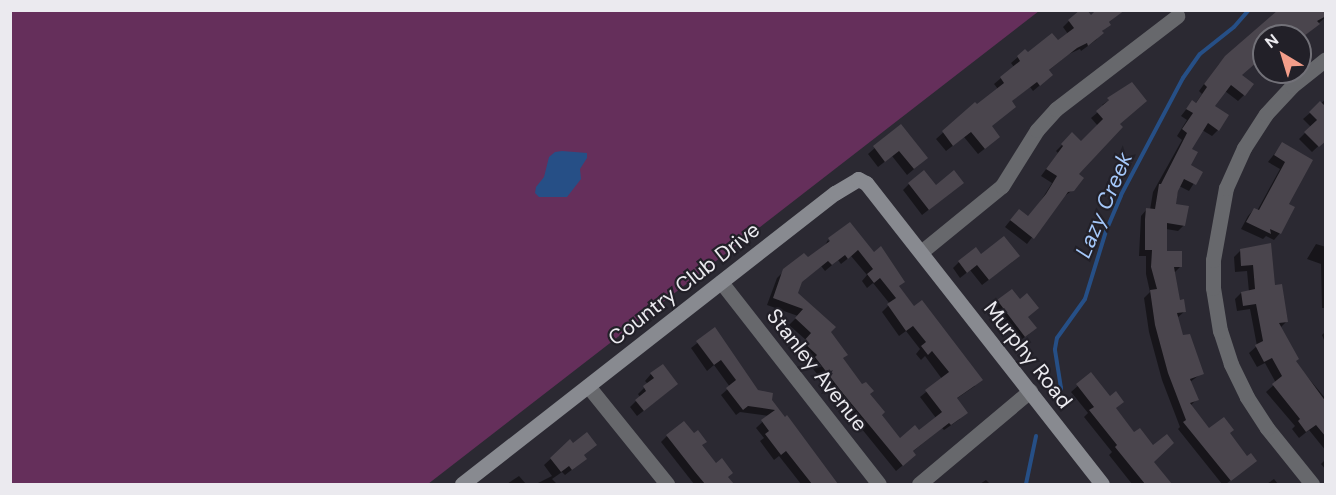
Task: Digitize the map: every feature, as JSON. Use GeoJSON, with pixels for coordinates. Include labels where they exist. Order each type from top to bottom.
{"type":"FeatureCollection","features":[{"type":"Feature","properties":{"kind":"street"},"geometry":{"type":"LineString","coordinates":[[921,252],[1002,186],[1037,130],[1050,114],[1177,16]]}},
{"type":"Feature","properties":{"kind":"street"},"geometry":{"type":"LineString","coordinates":[[1312,484],[1268,428],[1247,396],[1231,364],[1220,332],[1213,288],[1213,261],[1226,188],[1244,148],[1266,114],[1285,93],[1326,59]]}},
{"type":"Feature","properties":{"kind":"street","name":"Country Club Drive"},"geometry":{"type":"LineString","coordinates":[[462,484],[835,194],[858,179],[866,183],[921,252]]}},
{"type":"Feature","properties":{"kind":"street","name":"Murphy Road"},"geometry":{"type":"LineString","coordinates":[[921,252],[1102,484]]}},
{"type":"Feature","properties":{"kind":"street","name":"Stanley Avenue"},"geometry":{"type":"LineString","coordinates":[[721,282],[879,484]]}},
{"type":"Feature","properties":{"kind":"street"},"geometry":{"type":"LineString","coordinates":[[588,386],[667,484]]}},
{"type":"Feature","properties":{"kind":"street"},"geometry":{"type":"LineString","coordinates":[[920,484],[1030,392]]}},
{"type":"Feature","properties":{"kind":"shaded area"},"geometry":{"type":"Polygon","coordinates":[[[10,11],[1039,11],[428,484],[11,484],[10,11]]]}},
{"type":"Feature","properties":{"kind":"water"},"geometry":{"type":"Polygon","coordinates":[[[555,152],[587,153],[587,158],[580,169],[581,179],[567,197],[539,197],[535,193],[536,187],[544,177],[549,157],[555,152]]]}},
{"type":"Feature","properties":{"kind":"building"},"geometry":{"type":"Polygon","coordinates":[[[1080,10],[1087,10],[1091,15],[1096,10],[1125,10],[1109,22],[1111,25],[1102,31],[1104,33],[1088,46],[1087,43],[1077,48],[1049,70],[1053,75],[1040,86],[1037,82],[1012,101],[1016,107],[992,126],[1000,137],[985,149],[971,132],[953,146],[942,131],[975,102],[977,104],[1004,83],[1000,77],[1020,61],[1017,56],[1025,49],[1028,52],[1052,33],[1058,40],[1074,28],[1068,20],[1080,10]]]}},
{"type":"Feature","properties":{"kind":"building"},"geometry":{"type":"Polygon","coordinates":[[[1278,10],[1326,10],[1326,16],[1317,21],[1320,24],[1312,30],[1312,24],[1262,24],[1278,10]]]}},
{"type":"Feature","properties":{"kind":"building"},"geometry":{"type":"Polygon","coordinates":[[[1252,33],[1252,66],[1242,75],[1254,84],[1245,96],[1231,85],[1215,106],[1229,115],[1219,131],[1208,123],[1192,149],[1198,152],[1191,165],[1203,172],[1196,185],[1184,179],[1178,191],[1176,204],[1189,206],[1185,226],[1167,223],[1167,251],[1182,251],[1182,267],[1174,267],[1180,300],[1184,299],[1186,312],[1177,313],[1183,335],[1190,334],[1204,374],[1190,379],[1199,400],[1190,403],[1209,428],[1224,417],[1234,430],[1230,433],[1247,456],[1251,453],[1257,461],[1231,481],[1183,422],[1186,420],[1168,373],[1155,325],[1150,290],[1157,289],[1151,267],[1152,250],[1145,250],[1146,208],[1155,209],[1159,184],[1187,133],[1182,129],[1193,113],[1186,109],[1192,100],[1196,103],[1207,87],[1204,84],[1225,56],[1252,33]]]}},
{"type":"Feature","properties":{"kind":"building"},"geometry":{"type":"Polygon","coordinates":[[[1132,82],[1147,101],[1120,124],[1123,127],[1079,174],[1084,178],[1074,191],[1068,192],[1034,239],[1010,220],[1019,209],[1028,216],[1046,194],[1057,176],[1046,169],[1063,146],[1061,144],[1072,132],[1081,141],[1103,119],[1096,111],[1109,100],[1107,98],[1132,82]]]}},
{"type":"Feature","properties":{"kind":"building"},"geometry":{"type":"Polygon","coordinates":[[[1320,101],[1326,107],[1326,141],[1319,147],[1304,132],[1317,120],[1309,112],[1320,101]]]}},
{"type":"Feature","properties":{"kind":"building"},"geometry":{"type":"Polygon","coordinates":[[[901,124],[928,158],[914,169],[899,151],[885,162],[873,146],[901,124]]]}},
{"type":"Feature","properties":{"kind":"building"},"geometry":{"type":"Polygon","coordinates":[[[1282,142],[1313,160],[1289,204],[1295,207],[1281,234],[1270,229],[1271,234],[1246,222],[1254,208],[1259,210],[1285,162],[1274,155],[1282,142]]]}},
{"type":"Feature","properties":{"kind":"building"},"geometry":{"type":"Polygon","coordinates":[[[924,170],[936,185],[954,170],[964,183],[929,210],[908,183],[924,170]]]}},
{"type":"Feature","properties":{"kind":"building"},"geometry":{"type":"Polygon","coordinates":[[[850,222],[874,252],[881,246],[905,282],[899,286],[914,306],[922,300],[983,380],[957,398],[968,413],[951,425],[949,423],[913,451],[916,455],[903,466],[841,391],[815,357],[817,355],[803,342],[811,333],[795,318],[803,309],[773,298],[783,269],[804,253],[808,257],[830,241],[828,238],[850,222]],[[858,250],[848,259],[845,255],[832,265],[828,261],[802,282],[798,293],[836,327],[831,332],[848,355],[843,358],[862,384],[866,382],[874,391],[870,394],[885,412],[882,415],[900,438],[915,425],[919,430],[942,412],[925,390],[949,372],[932,351],[928,355],[921,346],[926,342],[913,326],[906,331],[887,304],[896,298],[880,278],[874,283],[867,274],[873,269],[858,250]]]}},
{"type":"Feature","properties":{"kind":"building"},"geometry":{"type":"Polygon","coordinates":[[[1004,236],[1020,256],[989,280],[977,265],[967,273],[958,261],[976,247],[981,254],[1004,236]]]}},
{"type":"Feature","properties":{"kind":"building"},"geometry":{"type":"Polygon","coordinates":[[[1271,243],[1275,285],[1282,284],[1288,322],[1279,323],[1299,359],[1296,361],[1326,402],[1326,437],[1316,425],[1306,432],[1298,421],[1300,419],[1272,384],[1282,376],[1272,358],[1264,362],[1255,345],[1263,341],[1256,304],[1243,306],[1241,292],[1255,289],[1253,265],[1241,266],[1240,249],[1271,243]]]}},
{"type":"Feature","properties":{"kind":"building"},"geometry":{"type":"Polygon","coordinates":[[[1012,289],[1020,299],[1027,293],[1039,308],[1028,317],[1037,328],[1025,337],[997,300],[1012,289]]]}},
{"type":"Feature","properties":{"kind":"building"},"geometry":{"type":"Polygon","coordinates":[[[715,327],[758,390],[773,393],[772,400],[785,417],[787,415],[838,484],[812,484],[786,451],[781,455],[765,434],[769,431],[761,420],[775,410],[748,406],[743,410],[726,388],[736,380],[721,360],[714,365],[696,341],[715,327]]]}},
{"type":"Feature","properties":{"kind":"building"},"geometry":{"type":"Polygon","coordinates":[[[663,364],[678,384],[644,411],[635,400],[646,391],[643,386],[654,378],[650,373],[663,364]]]}},
{"type":"Feature","properties":{"kind":"building"},"geometry":{"type":"Polygon","coordinates":[[[1091,372],[1110,396],[1116,391],[1124,402],[1116,408],[1134,432],[1140,428],[1153,445],[1167,434],[1174,443],[1154,462],[1172,484],[1145,484],[1115,447],[1117,445],[1089,410],[1094,407],[1076,384],[1091,372]]]}},
{"type":"Feature","properties":{"kind":"building"},"geometry":{"type":"Polygon","coordinates":[[[684,421],[694,433],[698,430],[707,442],[702,445],[716,463],[722,458],[733,473],[728,477],[734,484],[705,484],[695,472],[666,435],[684,421]]]}},
{"type":"Feature","properties":{"kind":"building"},"geometry":{"type":"Polygon","coordinates":[[[587,432],[597,445],[584,455],[587,459],[572,470],[569,466],[561,472],[550,458],[570,439],[573,443],[587,432]]]}},
{"type":"Feature","properties":{"kind":"waterway","name":"Lazy Creek"},"geometry":{"type":"LineString","coordinates":[[1057,401],[1061,388],[1055,349],[1057,338],[1085,299],[1106,231],[1121,195],[1183,78],[1200,54],[1234,27],[1249,10]]}},
{"type":"Feature","properties":{"kind":"waterway","name":"Lazy Creek"},"geometry":{"type":"LineString","coordinates":[[1026,484],[1036,436]]}}]}
